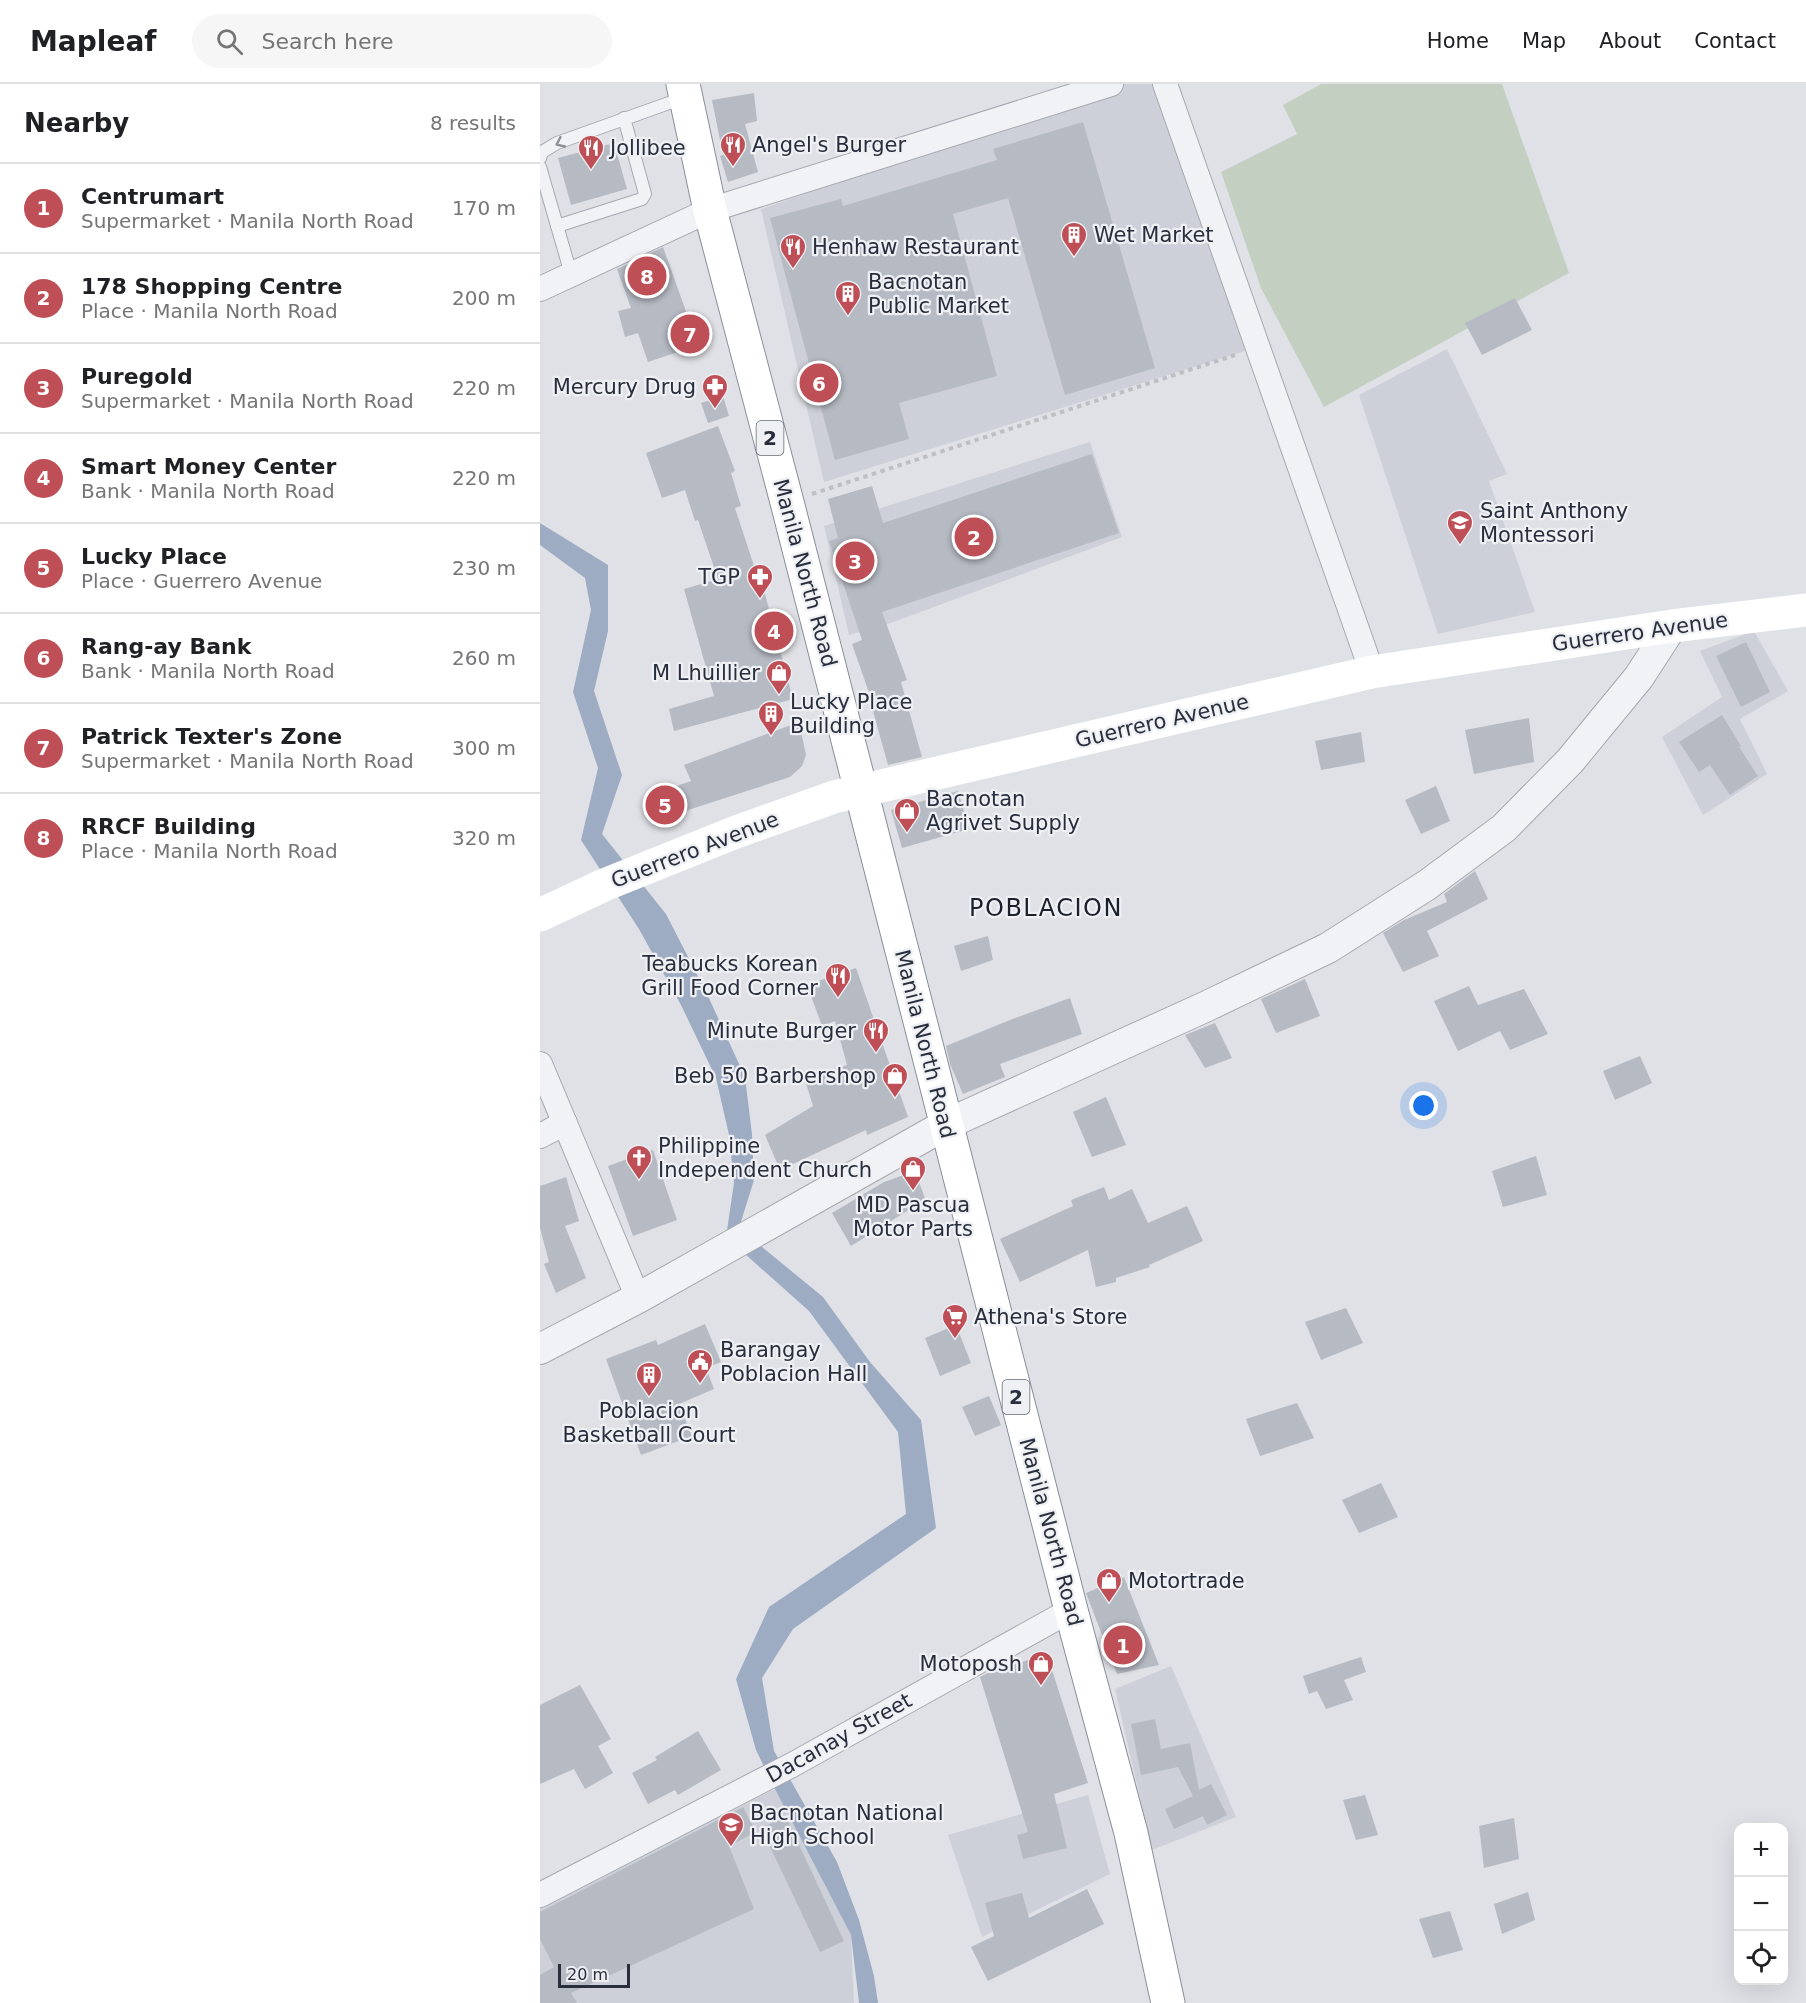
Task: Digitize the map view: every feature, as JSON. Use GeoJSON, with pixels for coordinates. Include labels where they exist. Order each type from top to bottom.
{"type":"FeatureCollection","features":[{"type":"Feature","properties":{"kind":"main road","name":"Manila North Road"},"geometry":{"type":"LineString","coordinates":[[684,91],[710,210],[1071,1611],[1131,1833],[1168,2003]]}},
{"type":"Feature","properties":{"kind":"main road","name":"Guerrero Avenue"},"geometry":{"type":"LineString","coordinates":[[540,915],[604,885],[736,832],[834,797],[861,790],[1372,672],[1672,626],[1806,610]]}},
{"type":"Feature","properties":{"kind":"street"},"geometry":{"type":"LineString","coordinates":[[540,290],[710,210],[1111,84]]}},
{"type":"Feature","properties":{"kind":"street"},"geometry":{"type":"LineString","coordinates":[[1165,84],[1372,672]]}},
{"type":"Feature","properties":{"kind":"street"},"geometry":{"type":"LineString","coordinates":[[540,1349],[728,1249],[945,1125],[1205,1007],[1328,948],[1427,885],[1504,828],[1570,761],[1639,676],[1672,626]]}},
{"type":"Feature","properties":{"kind":"street"},"geometry":{"type":"LineString","coordinates":[[540,1064],[638,1298]]}},
{"type":"Feature","properties":{"kind":"street"},"geometry":{"type":"LineString","coordinates":[[540,1136],[565,1123]]}},
{"type":"Feature","properties":{"kind":"street","name":"Dacanay Street"},"geometry":{"type":"LineString","coordinates":[[540,1895],[792,1765],[1071,1611]]}},
{"type":"Feature","properties":{"kind":"lane"},"geometry":{"type":"LineString","coordinates":[[540,158],[542,152],[557,143],[624,118],[684,91]]}},
{"type":"Feature","properties":{"kind":"lane"},"geometry":{"type":"LineString","coordinates":[[557,226],[642,199],[645,194],[624,118]]}},
{"type":"Feature","properties":{"kind":"lane"},"geometry":{"type":"LineString","coordinates":[[540,167],[571,274]]}},
{"type":"Feature","properties":{"kind":"path"},"geometry":{"type":"LineString","coordinates":[[808,495],[1259,347]]}},
{"type":"Feature","properties":{"kind":"shaded area"},"geometry":{"type":"Polygon","coordinates":[[[1115,84],[1157,84],[1245,351],[824,482],[761,209],[1115,84]]]}},
{"type":"Feature","properties":{"kind":"shaded area","name":"Saint Anthony Montessori"},"geometry":{"type":"Polygon","coordinates":[[[1447,349],[1507,474],[1489,481],[1535,612],[1438,634],[1359,395],[1447,349]]]}},
{"type":"Feature","properties":{"kind":"shaded area"},"geometry":{"type":"Polygon","coordinates":[[[1090,442],[1122,537],[891,623],[849,635],[824,526],[1090,442]]]}},
{"type":"Feature","properties":{"kind":"shaded area"},"geometry":{"type":"Polygon","coordinates":[[[1754,631],[1788,691],[1740,719],[1767,774],[1703,815],[1662,737],[1722,697],[1700,651],[1754,631]]]}},
{"type":"Feature","properties":{"kind":"shaded area"},"geometry":{"type":"Polygon","coordinates":[[[1171,1666],[1236,1817],[1152,1850],[1115,1689],[1171,1666]]]}},
{"type":"Feature","properties":{"kind":"shaded area","name":"Bacnotan National High School"},"geometry":{"type":"Polygon","coordinates":[[[775,1789],[851,1935],[854,2003],[540,2003],[540,1906],[775,1789]]]}},
{"type":"Feature","properties":{"kind":"shaded area"},"geometry":{"type":"Polygon","coordinates":[[[1088,1795],[1110,1874],[982,1937],[948,1835],[1088,1795]]]}},
{"type":"Feature","properties":{"kind":"green space"},"geometry":{"type":"Polygon","coordinates":[[[1321,84],[1502,84],[1569,273],[1324,407],[1261,288],[1221,172],[1297,134],[1283,105],[1321,84]]]}},
{"type":"Feature","properties":{"kind":"water"},"geometry":{"type":"Polygon","coordinates":[[[540,523],[608,565],[608,631],[594,691],[622,775],[602,834],[666,914],[708,996],[745,1077],[752,1134],[754,1180],[739,1228],[823,1297],[870,1362],[921,1420],[936,1528],[793,1629],[762,1678],[774,1751],[837,1862],[859,1920],[874,1976],[878,2003],[859,2003],[851,1935],[756,1750],[736,1679],[769,1607],[906,1514],[898,1432],[809,1311],[726,1237],[734,1183],[729,1135],[716,1078],[681,1005],[639,929],[581,840],[598,768],[573,692],[591,610],[585,578],[540,545],[540,523]]]}},
{"type":"Feature","properties":{"kind":"building"},"geometry":{"type":"Polygon","coordinates":[[[754,93],[757,121],[745,124],[758,172],[728,182],[720,156],[723,155],[712,100],[754,93]]]}},
{"type":"Feature","properties":{"kind":"building"},"geometry":{"type":"Polygon","coordinates":[[[1083,122],[1155,368],[1065,395],[1008,198],[953,214],[997,376],[899,403],[909,439],[835,460],[770,218],[841,199],[843,206],[997,160],[993,149],[1083,122]]]}},
{"type":"Feature","properties":{"kind":"building"},"geometry":{"type":"Polygon","coordinates":[[[614,143],[627,189],[571,205],[558,158],[614,143]]]}},
{"type":"Feature","properties":{"kind":"building"},"geometry":{"type":"Polygon","coordinates":[[[663,247],[698,345],[648,362],[638,333],[625,337],[618,311],[631,308],[617,269],[663,247]]]}},
{"type":"Feature","properties":{"kind":"building"},"geometry":{"type":"Polygon","coordinates":[[[1515,298],[1532,330],[1482,355],[1465,323],[1515,298]]]}},
{"type":"Feature","properties":{"kind":"building","name":"Mercury Drug"},"geometry":{"type":"Polygon","coordinates":[[[723,396],[729,416],[708,423],[701,403],[723,396]]]}},
{"type":"Feature","properties":{"kind":"building"},"geometry":{"type":"Polygon","coordinates":[[[718,426],[735,471],[731,473],[741,506],[735,508],[755,569],[758,568],[793,699],[674,731],[669,709],[714,696],[684,589],[718,579],[685,490],[662,498],[646,453],[718,426]]]}},
{"type":"Feature","properties":{"kind":"building"},"geometry":{"type":"Polygon","coordinates":[[[1092,454],[1119,533],[882,612],[907,680],[901,682],[922,757],[888,765],[871,704],[873,704],[852,644],[862,640],[829,541],[838,538],[828,499],[872,486],[883,523],[1092,454]]]}},
{"type":"Feature","properties":{"kind":"building"},"geometry":{"type":"Polygon","coordinates":[[[1746,642],[1770,692],[1741,707],[1716,656],[1746,642]]]}},
{"type":"Feature","properties":{"kind":"building"},"geometry":{"type":"Polygon","coordinates":[[[1722,715],[1758,776],[1730,795],[1710,765],[1699,772],[1679,742],[1722,715]]]}},
{"type":"Feature","properties":{"kind":"building"},"geometry":{"type":"Polygon","coordinates":[[[1529,718],[1534,762],[1474,774],[1465,730],[1529,718]]]}},
{"type":"Feature","properties":{"kind":"building"},"geometry":{"type":"Polygon","coordinates":[[[799,722],[806,755],[802,766],[790,777],[685,811],[686,813],[654,826],[645,797],[691,781],[684,765],[799,722]]]}},
{"type":"Feature","properties":{"kind":"building"},"geometry":{"type":"Polygon","coordinates":[[[1361,732],[1365,762],[1321,770],[1315,741],[1361,732]]]}},
{"type":"Feature","properties":{"kind":"building"},"geometry":{"type":"Polygon","coordinates":[[[1436,786],[1450,821],[1421,834],[1405,800],[1436,786]]]}},
{"type":"Feature","properties":{"kind":"building"},"geometry":{"type":"Polygon","coordinates":[[[958,791],[969,829],[902,848],[891,810],[958,791]]]}},
{"type":"Feature","properties":{"kind":"building"},"geometry":{"type":"Polygon","coordinates":[[[1475,871],[1488,899],[1427,931],[1439,956],[1403,972],[1383,933],[1404,920],[1447,902],[1444,894],[1475,871]]]}},
{"type":"Feature","properties":{"kind":"building"},"geometry":{"type":"Polygon","coordinates":[[[988,936],[993,960],[961,971],[954,946],[988,936]]]}},
{"type":"Feature","properties":{"kind":"building"},"geometry":{"type":"Polygon","coordinates":[[[856,968],[908,1117],[867,1135],[866,1130],[780,1170],[765,1135],[813,1106],[805,1080],[847,1065],[835,1021],[822,1026],[807,985],[856,968]]]}},
{"type":"Feature","properties":{"kind":"building"},"geometry":{"type":"Polygon","coordinates":[[[1305,979],[1320,1016],[1276,1033],[1261,999],[1305,979]]]}},
{"type":"Feature","properties":{"kind":"building"},"geometry":{"type":"Polygon","coordinates":[[[1469,986],[1478,1005],[1524,989],[1548,1034],[1510,1050],[1500,1031],[1458,1051],[1434,1001],[1469,986]]]}},
{"type":"Feature","properties":{"kind":"building"},"geometry":{"type":"Polygon","coordinates":[[[1070,998],[1082,1034],[1000,1064],[1005,1077],[963,1094],[950,1064],[946,1046],[1070,998]]]}},
{"type":"Feature","properties":{"kind":"building"},"geometry":{"type":"Polygon","coordinates":[[[1215,1023],[1232,1058],[1205,1068],[1185,1035],[1215,1023]]]}},
{"type":"Feature","properties":{"kind":"building"},"geometry":{"type":"Polygon","coordinates":[[[1640,1056],[1652,1083],[1615,1100],[1603,1071],[1640,1056]]]}},
{"type":"Feature","properties":{"kind":"building"},"geometry":{"type":"Polygon","coordinates":[[[1106,1097],[1126,1145],[1092,1157],[1073,1112],[1106,1097]]]}},
{"type":"Feature","properties":{"kind":"building","name":"Philippine Independent Church"},"geometry":{"type":"Polygon","coordinates":[[[653,1150],[677,1220],[633,1236],[608,1166],[653,1150]]]}},
{"type":"Feature","properties":{"kind":"building"},"geometry":{"type":"Polygon","coordinates":[[[1536,1156],[1547,1195],[1503,1207],[1492,1171],[1536,1156]]]}},
{"type":"Feature","properties":{"kind":"building"},"geometry":{"type":"Polygon","coordinates":[[[915,1171],[927,1204],[907,1211],[851,1246],[832,1213],[884,1182],[915,1171]]]}},
{"type":"Feature","properties":{"kind":"building"},"geometry":{"type":"Polygon","coordinates":[[[566,1177],[579,1221],[565,1226],[586,1278],[556,1293],[544,1264],[549,1262],[540,1228],[540,1186],[566,1177]]]}},
{"type":"Feature","properties":{"kind":"building"},"geometry":{"type":"Polygon","coordinates":[[[1104,1187],[1109,1200],[1132,1189],[1148,1223],[1187,1206],[1203,1241],[1149,1265],[1150,1267],[1116,1278],[1116,1282],[1096,1287],[1088,1250],[1020,1282],[1000,1239],[1073,1206],[1071,1200],[1104,1187]]]}},
{"type":"Feature","properties":{"kind":"building"},"geometry":{"type":"Polygon","coordinates":[[[1346,1308],[1363,1343],[1321,1360],[1305,1322],[1346,1308]]]}},
{"type":"Feature","properties":{"kind":"building","name":"Poblacion Basketball Court"},"geometry":{"type":"Polygon","coordinates":[[[705,1324],[721,1362],[706,1368],[714,1389],[679,1404],[692,1436],[641,1455],[606,1359],[656,1340],[658,1345],[705,1324]]]}},
{"type":"Feature","properties":{"kind":"building"},"geometry":{"type":"Polygon","coordinates":[[[956,1325],[971,1363],[940,1376],[925,1338],[956,1325]]]}},
{"type":"Feature","properties":{"kind":"building"},"geometry":{"type":"Polygon","coordinates":[[[989,1396],[1001,1425],[975,1436],[962,1407],[989,1396]]]}},
{"type":"Feature","properties":{"kind":"building"},"geometry":{"type":"Polygon","coordinates":[[[1297,1403],[1314,1438],[1260,1456],[1246,1419],[1297,1403]]]}},
{"type":"Feature","properties":{"kind":"building"},"geometry":{"type":"Polygon","coordinates":[[[1381,1483],[1398,1517],[1359,1533],[1342,1500],[1381,1483]]]}},
{"type":"Feature","properties":{"kind":"building"},"geometry":{"type":"Polygon","coordinates":[[[1124,1577],[1159,1665],[1117,1674],[1086,1593],[1124,1577]]]}},
{"type":"Feature","properties":{"kind":"building"},"geometry":{"type":"Polygon","coordinates":[[[1047,1654],[1088,1783],[1054,1794],[1067,1848],[1023,1859],[1017,1835],[1028,1832],[980,1677],[1047,1654]]]}},
{"type":"Feature","properties":{"kind":"building"},"geometry":{"type":"Polygon","coordinates":[[[1361,1657],[1366,1672],[1344,1680],[1353,1700],[1326,1709],[1317,1691],[1309,1694],[1303,1676],[1361,1657]]]}},
{"type":"Feature","properties":{"kind":"building"},"geometry":{"type":"Polygon","coordinates":[[[580,1685],[611,1739],[598,1746],[613,1773],[585,1789],[574,1769],[540,1784],[540,1705],[580,1685]]]}},
{"type":"Feature","properties":{"kind":"building"},"geometry":{"type":"Polygon","coordinates":[[[1155,1719],[1161,1749],[1190,1743],[1199,1790],[1211,1784],[1227,1815],[1207,1825],[1203,1816],[1174,1829],[1165,1809],[1193,1796],[1178,1767],[1141,1775],[1131,1724],[1155,1719]]]}},
{"type":"Feature","properties":{"kind":"building"},"geometry":{"type":"Polygon","coordinates":[[[698,1731],[721,1770],[678,1795],[675,1790],[648,1804],[632,1773],[657,1760],[655,1757],[698,1731]]]}},
{"type":"Feature","properties":{"kind":"building"},"geometry":{"type":"Polygon","coordinates":[[[1365,1795],[1378,1835],[1356,1840],[1343,1800],[1365,1795]]]}},
{"type":"Feature","properties":{"kind":"building"},"geometry":{"type":"Polygon","coordinates":[[[743,1807],[756,1832],[729,1846],[754,1909],[571,1993],[577,2003],[540,2003],[540,1975],[554,1967],[540,1939],[540,1912],[743,1807]]]}},
{"type":"Feature","properties":{"kind":"building"},"geometry":{"type":"Polygon","coordinates":[[[786,1817],[844,1941],[820,1952],[761,1828],[786,1817]]]}},
{"type":"Feature","properties":{"kind":"building"},"geometry":{"type":"Polygon","coordinates":[[[1514,1818],[1519,1859],[1484,1868],[1479,1826],[1514,1818]]]}},
{"type":"Feature","properties":{"kind":"building"},"geometry":{"type":"Polygon","coordinates":[[[1087,1889],[1104,1924],[988,1981],[971,1947],[994,1936],[985,1903],[1022,1893],[1029,1918],[1087,1889]]]}},
{"type":"Feature","properties":{"kind":"building"},"geometry":{"type":"Polygon","coordinates":[[[1528,1892],[1535,1920],[1502,1934],[1494,1904],[1528,1892]]]}},
{"type":"Feature","properties":{"kind":"building"},"geometry":{"type":"Polygon","coordinates":[[[1450,1911],[1463,1950],[1433,1958],[1419,1919],[1450,1911]]]}},
{"type":"Feature","properties":{"kind":"place","name":"Angel's Burger"},"geometry":{"type":"Point","coordinates":[733,168]}},
{"type":"Feature","properties":{"kind":"place","name":"Jollibee"},"geometry":{"type":"Point","coordinates":[591,171]}},
{"type":"Feature","properties":{"kind":"place","name":"Wet Market"},"geometry":{"type":"Point","coordinates":[1074,258]}},
{"type":"Feature","properties":{"kind":"place","name":"Henhaw Restaurant"},"geometry":{"type":"Point","coordinates":[793,270]}},
{"type":"Feature","properties":{"kind":"place","name":"RRCF Building"},"geometry":{"type":"Point","coordinates":[647,276]}},
{"type":"Feature","properties":{"kind":"place","name":"Bacnotan Public Market"},"geometry":{"type":"Point","coordinates":[848,317]}},
{"type":"Feature","properties":{"kind":"place","name":"Patrick Texter's Zone"},"geometry":{"type":"Point","coordinates":[690,334]}},
{"type":"Feature","properties":{"kind":"place","name":"Rang-ay Bank"},"geometry":{"type":"Point","coordinates":[819,383]}},
{"type":"Feature","properties":{"kind":"place","name":"Mercury Drug"},"geometry":{"type":"Point","coordinates":[715,410]}},
{"type":"Feature","properties":{"kind":"place","name":"178 Shopping Centre"},"geometry":{"type":"Point","coordinates":[974,537]}},
{"type":"Feature","properties":{"kind":"place","name":"Saint Anthony Montessori"},"geometry":{"type":"Point","coordinates":[1460,546]}},
{"type":"Feature","properties":{"kind":"place","name":"Puregold"},"geometry":{"type":"Point","coordinates":[855,561]}},
{"type":"Feature","properties":{"kind":"place","name":"TGP"},"geometry":{"type":"Point","coordinates":[760,600]}},
{"type":"Feature","properties":{"kind":"place","name":"Smart Money Center"},"geometry":{"type":"Point","coordinates":[774,631]}},
{"type":"Feature","properties":{"kind":"place","name":"M Lhuillier"},"geometry":{"type":"Point","coordinates":[779,696]}},
{"type":"Feature","properties":{"kind":"place","name":"Lucky Place Building"},"geometry":{"type":"Point","coordinates":[771,737]}},
{"type":"Feature","properties":{"kind":"place","name":"Lucky Place"},"geometry":{"type":"Point","coordinates":[665,805]}},
{"type":"Feature","properties":{"kind":"place","name":"Bacnotan Agrivet Supply"},"geometry":{"type":"Point","coordinates":[907,834]}},
{"type":"Feature","properties":{"kind":"place","name":"Teabucks Korean Grill Food Corner"},"geometry":{"type":"Point","coordinates":[838,999]}},
{"type":"Feature","properties":{"kind":"place","name":"Minute Burger"},"geometry":{"type":"Point","coordinates":[876,1054]}},
{"type":"Feature","properties":{"kind":"place","name":"Beb 50 Barbershop"},"geometry":{"type":"Point","coordinates":[895,1099]}},
{"type":"Feature","properties":{"kind":"place","name":"Philippine Independent Church"},"geometry":{"type":"Point","coordinates":[639,1181]}},
{"type":"Feature","properties":{"kind":"place","name":"MD Pascua Motor Parts"},"geometry":{"type":"Point","coordinates":[913,1192]}},
{"type":"Feature","properties":{"kind":"place","name":"Athena's Store"},"geometry":{"type":"Point","coordinates":[955,1340]}},
{"type":"Feature","properties":{"kind":"place","name":"Barangay Poblacion Hall"},"geometry":{"type":"Point","coordinates":[700,1385]}},
{"type":"Feature","properties":{"kind":"place","name":"Poblacion Basketball Court"},"geometry":{"type":"Point","coordinates":[649,1398]}},
{"type":"Feature","properties":{"kind":"place","name":"Motortrade"},"geometry":{"type":"Point","coordinates":[1109,1604]}},
{"type":"Feature","properties":{"kind":"place","name":"Centrumart"},"geometry":{"type":"Point","coordinates":[1123,1645]}},
{"type":"Feature","properties":{"kind":"place","name":"Motoposh"},"geometry":{"type":"Point","coordinates":[1041,1687]}},
{"type":"Feature","properties":{"kind":"place","name":"Bacnotan National High School"},"geometry":{"type":"Point","coordinates":[731,1848]}},
{"type":"Feature","properties":{"kind":"district","name":"POBLACION"},"geometry":{"type":"Point","coordinates":[1046,908]}}]}
